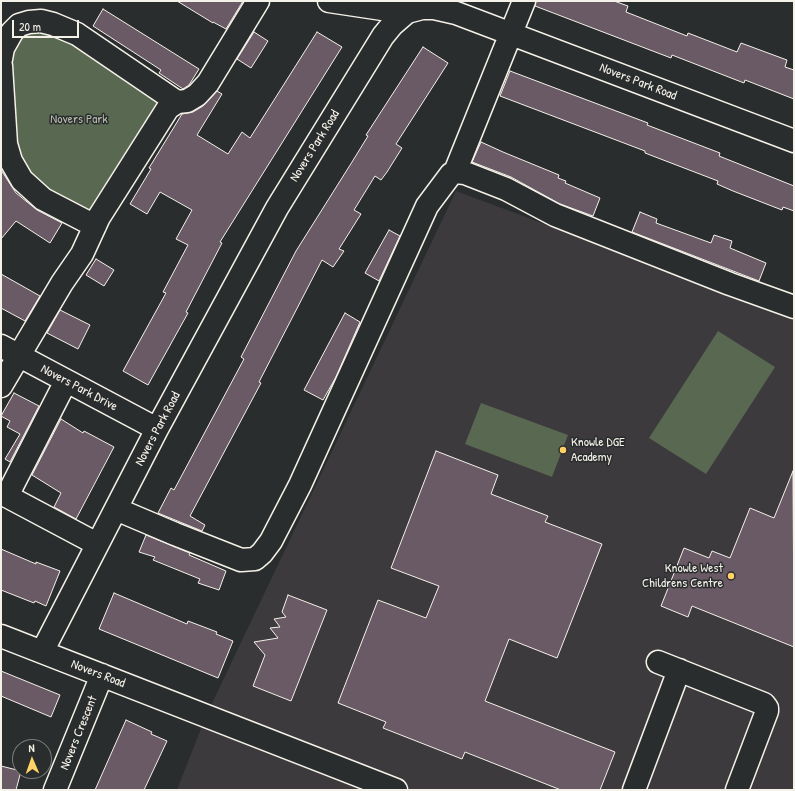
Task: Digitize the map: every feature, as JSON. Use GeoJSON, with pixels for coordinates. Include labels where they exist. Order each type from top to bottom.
{"type":"FeatureCollection","features":[{"type":"Feature","properties":{"kind":"street"},"geometry":{"type":"LineString","coordinates":[[1,386],[10,351],[62,283],[82,254],[95,226],[168,108],[177,102],[187,101],[197,96],[208,83],[258,1]]}},
{"type":"Feature","properties":{"kind":"street"},"geometry":{"type":"LineString","coordinates":[[329,1],[407,12]]}},
{"type":"Feature","properties":{"kind":"street"},"geometry":{"type":"LineString","coordinates":[[456,172],[524,1]]}},
{"type":"Feature","properties":{"kind":"street","name":"Novers Park Road"},"geometry":{"type":"LineString","coordinates":[[42,652],[157,430],[277,208],[383,36],[392,25],[407,12],[422,8],[434,8],[456,13],[794,141]]}},
{"type":"Feature","properties":{"kind":"street"},"geometry":{"type":"LineString","coordinates":[[1,59],[4,48],[12,32],[19,26],[29,22],[41,21],[53,24],[77,34],[177,102]]}},
{"type":"Feature","properties":{"kind":"street"},"geometry":{"type":"LineString","coordinates":[[1,66],[6,144],[11,161],[22,180],[43,199],[95,226]]}},
{"type":"Feature","properties":{"kind":"street"},"geometry":{"type":"LineString","coordinates":[[116,509],[241,560],[255,559],[262,553],[271,541],[300,485],[427,206],[451,174],[456,172],[465,173],[506,190],[563,218],[723,281],[794,307]]}},
{"type":"Feature","properties":{"kind":"street","name":"Novers Park Drive"},"geometry":{"type":"LineString","coordinates":[[10,351],[157,430]]}},
{"type":"Feature","properties":{"kind":"street"},"geometry":{"type":"LineString","coordinates":[[66,381],[4,495],[97,544]]}},
{"type":"Feature","properties":{"kind":"street","name":"Novers Road"},"geometry":{"type":"LineString","coordinates":[[1,636],[396,790]]}},
{"type":"Feature","properties":{"kind":"street"},"geometry":{"type":"LineString","coordinates":[[658,662],[764,704],[767,708],[737,790]]}},
{"type":"Feature","properties":{"kind":"street"},"geometry":{"type":"LineString","coordinates":[[634,790],[679,670]]}},
{"type":"Feature","properties":{"kind":"street","name":"Novers Crescent"},"geometry":{"type":"LineString","coordinates":[[55,790],[102,675]]}},
{"type":"Feature","properties":{"kind":"shaded area","name":"Knowle DGE Academy"},"geometry":{"type":"Polygon","coordinates":[[[456,191],[794,317],[794,790],[177,790],[206,716],[456,191]]]}},
{"type":"Feature","properties":{"kind":"green space","name":"Novers Park"},"geometry":{"type":"Polygon","coordinates":[[[24,30],[62,34],[159,102],[95,214],[49,194],[25,167],[20,153],[14,122],[10,57],[24,30]]]}},
{"type":"Feature","properties":{"kind":"green space"},"geometry":{"type":"Polygon","coordinates":[[[718,331],[775,367],[706,474],[649,438],[718,331]]]}},
{"type":"Feature","properties":{"kind":"green space"},"geometry":{"type":"Polygon","coordinates":[[[481,403],[568,435],[552,477],[465,444],[481,403]]]}},
{"type":"Feature","properties":{"kind":"building"},"geometry":{"type":"Polygon","coordinates":[[[177,1],[243,1],[226,29],[213,23],[177,1]]]}},
{"type":"Feature","properties":{"kind":"building"},"geometry":{"type":"Polygon","coordinates":[[[536,1],[614,1],[628,6],[626,12],[687,36],[688,33],[737,52],[741,43],[787,60],[785,67],[794,70],[794,99],[745,80],[744,83],[672,55],[671,58],[535,6],[536,1]]]}},
{"type":"Feature","properties":{"kind":"building"},"geometry":{"type":"Polygon","coordinates":[[[103,9],[199,69],[189,85],[183,89],[159,73],[161,70],[93,26],[103,9]]]}},
{"type":"Feature","properties":{"kind":"building"},"geometry":{"type":"Polygon","coordinates":[[[254,32],[268,41],[251,68],[237,59],[254,32]]]}},
{"type":"Feature","properties":{"kind":"building"},"geometry":{"type":"Polygon","coordinates":[[[317,32],[342,47],[220,242],[222,243],[186,312],[188,313],[148,385],[123,371],[166,293],[163,292],[188,245],[176,239],[192,210],[160,192],[147,214],[130,204],[151,169],[149,168],[182,114],[193,112],[203,106],[217,91],[222,94],[197,135],[228,154],[242,132],[250,138],[317,32]]]}},
{"type":"Feature","properties":{"kind":"building"},"geometry":{"type":"Polygon","coordinates":[[[423,47],[448,63],[396,144],[402,148],[387,172],[381,180],[375,176],[354,210],[361,214],[339,249],[344,251],[333,267],[322,260],[259,382],[261,383],[190,516],[205,525],[202,531],[158,513],[171,488],[174,490],[244,359],[241,357],[296,251],[368,136],[366,135],[423,47]]]}},
{"type":"Feature","properties":{"kind":"building"},"geometry":{"type":"Polygon","coordinates":[[[510,71],[648,123],[647,125],[720,153],[719,156],[794,186],[794,211],[783,207],[782,210],[733,191],[717,184],[718,181],[645,153],[645,151],[500,96],[510,71]]]}},
{"type":"Feature","properties":{"kind":"building"},"geometry":{"type":"Polygon","coordinates":[[[481,142],[559,175],[558,178],[566,181],[565,183],[600,198],[593,216],[560,204],[511,177],[472,162],[481,142]]]}},
{"type":"Feature","properties":{"kind":"building"},"geometry":{"type":"Polygon","coordinates":[[[1,170],[16,193],[37,210],[62,223],[50,243],[16,221],[1,239],[1,170]]]}},
{"type":"Feature","properties":{"kind":"building"},"geometry":{"type":"Polygon","coordinates":[[[640,212],[657,219],[656,223],[711,243],[714,235],[732,241],[730,248],[766,263],[759,281],[632,232],[640,212]]]}},
{"type":"Feature","properties":{"kind":"building"},"geometry":{"type":"Polygon","coordinates":[[[389,230],[400,236],[379,281],[365,273],[389,230]]]}},
{"type":"Feature","properties":{"kind":"building"},"geometry":{"type":"Polygon","coordinates":[[[96,259],[114,270],[104,286],[86,275],[96,259]]]}},
{"type":"Feature","properties":{"kind":"building"},"geometry":{"type":"Polygon","coordinates":[[[1,274],[40,296],[25,321],[1,308],[1,274]]]}},
{"type":"Feature","properties":{"kind":"building"},"geometry":{"type":"Polygon","coordinates":[[[60,310],[90,325],[78,349],[47,333],[60,310]]]}},
{"type":"Feature","properties":{"kind":"building"},"geometry":{"type":"Polygon","coordinates":[[[345,313],[360,322],[336,377],[323,400],[304,390],[345,313]]]}},
{"type":"Feature","properties":{"kind":"building"},"geometry":{"type":"Polygon","coordinates":[[[14,393],[39,406],[10,462],[5,459],[20,434],[7,427],[10,421],[1,416],[14,393]]]}},
{"type":"Feature","properties":{"kind":"building"},"geometry":{"type":"Polygon","coordinates":[[[61,419],[83,433],[84,431],[114,447],[76,519],[54,507],[61,493],[32,475],[61,419]]]}},
{"type":"Feature","properties":{"kind":"building"},"geometry":{"type":"Polygon","coordinates":[[[436,451],[498,475],[491,494],[548,516],[545,522],[602,544],[557,658],[509,639],[485,701],[615,752],[600,790],[561,790],[465,752],[462,759],[383,728],[386,722],[338,703],[378,600],[426,618],[439,586],[391,568],[436,451]]]}},
{"type":"Feature","properties":{"kind":"building","name":"Knowle West Childrens Centre"},"geometry":{"type":"Polygon","coordinates":[[[793,471],[794,647],[692,606],[688,617],[661,606],[684,548],[709,558],[712,551],[730,558],[750,508],[774,518],[793,471]]]}},
{"type":"Feature","properties":{"kind":"building"},"geometry":{"type":"Polygon","coordinates":[[[146,535],[190,553],[189,555],[226,571],[219,590],[198,583],[200,579],[153,560],[155,557],[139,552],[146,535]]]}},
{"type":"Feature","properties":{"kind":"building"},"geometry":{"type":"Polygon","coordinates":[[[1,549],[36,564],[36,562],[60,571],[46,606],[1,590],[1,549]]]}},
{"type":"Feature","properties":{"kind":"building"},"geometry":{"type":"Polygon","coordinates":[[[114,593],[187,624],[188,621],[217,632],[216,634],[233,641],[218,678],[99,629],[114,593]]]}},
{"type":"Feature","properties":{"kind":"building"},"geometry":{"type":"Polygon","coordinates":[[[288,595],[327,610],[291,701],[253,686],[265,655],[254,642],[278,638],[270,628],[280,627],[274,619],[286,617],[282,612],[288,595]]]}},
{"type":"Feature","properties":{"kind":"building"},"geometry":{"type":"Polygon","coordinates":[[[1,671],[60,695],[51,717],[1,696],[1,671]]]}},
{"type":"Feature","properties":{"kind":"building"},"geometry":{"type":"Polygon","coordinates":[[[126,720],[167,741],[144,790],[95,790],[126,720]]]}},
{"type":"Feature","properties":{"kind":"building"},"geometry":{"type":"Polygon","coordinates":[[[1,766],[12,769],[12,779],[19,779],[16,790],[1,790],[1,766]]]}},
{"type":"Feature","properties":{"kind":"place","name":"Knowle DGE Academy"},"geometry":{"type":"Point","coordinates":[563,450]}},
{"type":"Feature","properties":{"kind":"place","name":"Knowle West Childrens Centre"},"geometry":{"type":"Point","coordinates":[731,576]}}]}
